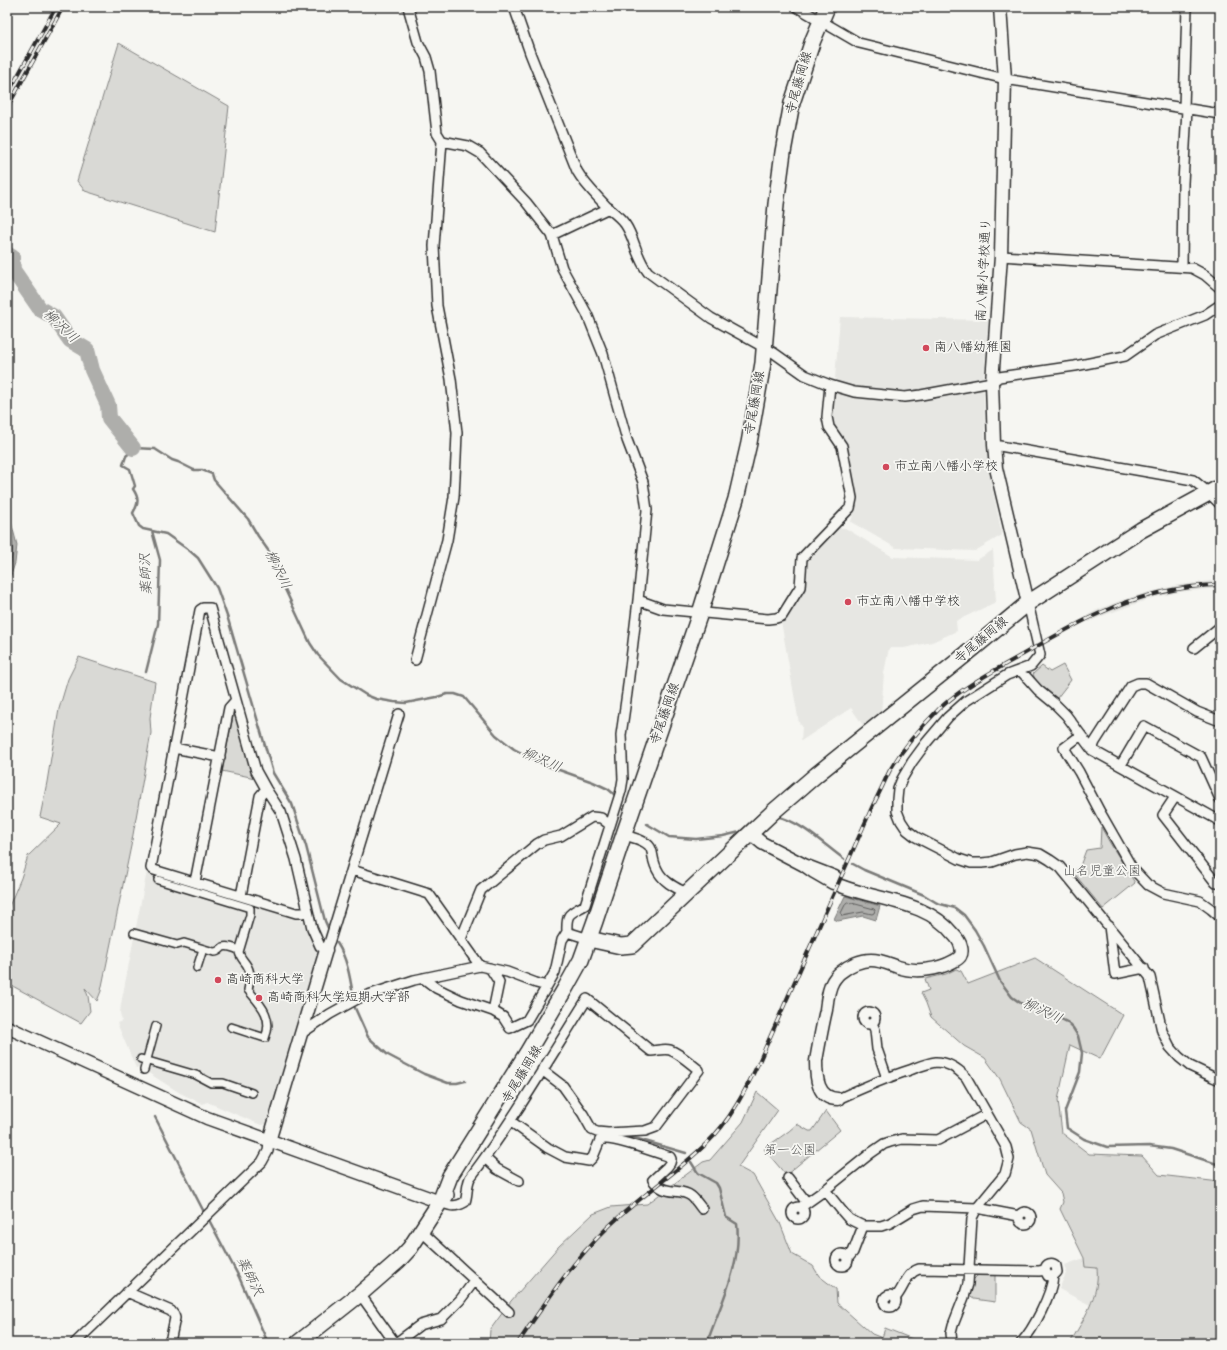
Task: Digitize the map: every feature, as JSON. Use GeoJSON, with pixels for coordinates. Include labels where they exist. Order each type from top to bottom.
{"type":"FeatureCollection","features":[{"type":"Feature","properties":{"kind":"main road","name":"寺尾藤岡線"},"geometry":{"type":"LineString","coordinates":[[592,940],[736,499],[749,443],[764,348],[776,204],[783,152],[792,103],[813,40],[827,7]]}},
{"type":"Feature","properties":{"kind":"main road","name":"寺尾藤岡線"},"geometry":{"type":"LineString","coordinates":[[592,940],[621,946],[632,945],[769,815],[1028,603],[1141,530],[1214,490]]}},
{"type":"Feature","properties":{"kind":"main road","name":"寺尾藤岡線"},"geometry":{"type":"LineString","coordinates":[[298,1343],[360,1294],[399,1260],[422,1232],[440,1202],[450,1176],[566,987],[592,940],[631,837],[640,790]]}},
{"type":"Feature","properties":{"kind":"street"},"geometry":{"type":"LineString","coordinates":[[408,7],[418,42],[426,57],[430,72],[438,133],[442,141],[434,246],[437,306],[451,379],[457,433],[454,497],[447,540],[415,660]]}},
{"type":"Feature","properties":{"kind":"street"},"geometry":{"type":"LineString","coordinates":[[514,7],[530,53],[577,171],[585,184],[618,216],[626,226],[642,265],[648,272],[711,318],[764,348],[804,375],[854,392],[905,397],[921,396],[992,382],[999,377],[1075,366],[1125,356],[1155,335],[1205,315],[1220,305]]}},
{"type":"Feature","properties":{"kind":"street"},"geometry":{"type":"LineString","coordinates":[[796,7],[859,43],[1005,79],[1220,114]]}},
{"type":"Feature","properties":{"kind":"street","name":"南八幡小学校通り"},"geometry":{"type":"LineString","coordinates":[[1000,7],[1005,79],[1001,256],[992,382],[994,445],[996,468],[1028,603]]}},
{"type":"Feature","properties":{"kind":"street"},"geometry":{"type":"LineString","coordinates":[[1182,267],[1187,7]]}},
{"type":"Feature","properties":{"kind":"street"},"geometry":{"type":"LineString","coordinates":[[423,978],[436,988],[461,1000],[493,1011],[503,1017],[510,1028],[527,1020],[555,972],[562,940],[567,932],[568,917],[571,912],[585,905],[623,779],[621,735],[638,600],[647,510],[643,482],[627,440],[603,354],[587,314],[562,268],[552,235],[526,202],[480,153],[468,146],[442,141]]}},
{"type":"Feature","properties":{"kind":"street"},"geometry":{"type":"LineString","coordinates":[[552,235],[609,208]]}},
{"type":"Feature","properties":{"kind":"street"},"geometry":{"type":"LineString","coordinates":[[1001,256],[1192,268],[1205,275],[1220,288]]}},
{"type":"Feature","properties":{"kind":"street"},"geometry":{"type":"LineString","coordinates":[[638,600],[663,609],[768,619],[782,616],[800,587],[802,558],[850,508],[852,498],[842,446],[829,427],[827,417],[830,385]]}},
{"type":"Feature","properties":{"kind":"street"},"geometry":{"type":"LineString","coordinates":[[994,445],[1193,480],[1214,490],[1220,504]]}},
{"type":"Feature","properties":{"kind":"street"},"geometry":{"type":"LineString","coordinates":[[1028,603],[1040,655],[1031,666],[1006,676],[966,701],[948,717],[926,743],[902,779],[896,799],[899,816],[907,830],[916,837],[970,863],[982,864],[1027,852],[1040,854],[1060,867],[1144,968],[1150,978],[1162,1031],[1170,1047],[1179,1058],[1190,1066],[1220,1080]]}},
{"type":"Feature","properties":{"kind":"street"},"geometry":{"type":"LineString","coordinates":[[308,911],[296,913],[151,868],[200,610],[203,608],[210,608],[256,771],[281,812],[296,859],[308,911],[318,943],[323,949],[326,950]]}},
{"type":"Feature","properties":{"kind":"street"},"geometry":{"type":"LineString","coordinates":[[1194,648],[1220,627]]}},
{"type":"Feature","properties":{"kind":"street"},"geometry":{"type":"LineString","coordinates":[[1020,670],[1038,690],[1066,715],[1092,750],[1121,765],[1175,797],[1219,818]]}},
{"type":"Feature","properties":{"kind":"street"},"geometry":{"type":"LineString","coordinates":[[1092,750],[1095,742],[1131,686],[1138,682],[1146,684],[1197,712],[1220,721]]}},
{"type":"Feature","properties":{"kind":"street"},"geometry":{"type":"LineString","coordinates":[[195,882],[230,708],[236,700]]}},
{"type":"Feature","properties":{"kind":"street"},"geometry":{"type":"LineString","coordinates":[[75,1343],[262,1162],[266,1155],[326,950],[399,714]]}},
{"type":"Feature","properties":{"kind":"street"},"geometry":{"type":"LineString","coordinates":[[1121,765],[1144,726],[1201,757],[1220,799]]}},
{"type":"Feature","properties":{"kind":"street"},"geometry":{"type":"LineString","coordinates":[[1081,735],[1064,748],[1079,772],[1100,812],[1148,885],[1163,893],[1200,901],[1211,908],[1220,917]]}},
{"type":"Feature","properties":{"kind":"street"},"geometry":{"type":"LineString","coordinates":[[174,748],[220,757]]}},
{"type":"Feature","properties":{"kind":"street"},"geometry":{"type":"LineString","coordinates":[[240,896],[260,796],[266,789]]}},
{"type":"Feature","properties":{"kind":"street"},"geometry":{"type":"LineString","coordinates":[[1175,797],[1163,815],[1216,883],[1220,883]]}},
{"type":"Feature","properties":{"kind":"street"},"geometry":{"type":"LineString","coordinates":[[461,939],[482,890],[537,844],[544,840],[561,836],[592,817],[600,818],[610,825]]}},
{"type":"Feature","properties":{"kind":"street"},"geometry":{"type":"LineString","coordinates":[[750,833],[762,843],[804,865],[814,872],[838,882],[855,892],[918,909],[935,917],[949,929],[961,947],[962,954],[959,958],[949,964],[924,970],[906,969],[880,961],[865,961],[850,966],[841,972],[833,980],[828,997],[816,1061],[816,1070],[822,1092],[825,1096],[831,1099],[838,1098],[886,1078],[926,1064],[937,1062],[947,1064],[959,1070],[966,1077],[1006,1147],[1009,1159],[1005,1174],[976,1208],[972,1218],[968,1284],[953,1325],[951,1333],[952,1343]]}},
{"type":"Feature","properties":{"kind":"street"},"geometry":{"type":"LineString","coordinates":[[631,837],[644,841],[650,846],[658,873],[666,881],[686,893]]}},
{"type":"Feature","properties":{"kind":"street"},"geometry":{"type":"LineString","coordinates":[[352,870],[429,894],[480,966]]}},
{"type":"Feature","properties":{"kind":"street"},"geometry":{"type":"LineString","coordinates":[[158,880],[250,908],[250,915],[239,950],[240,956],[249,968],[250,979],[248,990],[260,1003],[265,1013],[268,1028],[265,1038],[231,1027]]}},
{"type":"Feature","properties":{"kind":"street"},"geometry":{"type":"LineString","coordinates":[[1109,926],[1115,974],[1144,968]]}},
{"type":"Feature","properties":{"kind":"street"},"geometry":{"type":"LineString","coordinates":[[567,932],[592,940]]}},
{"type":"Feature","properties":{"kind":"street"},"geometry":{"type":"LineString","coordinates":[[134,934],[177,945],[184,943],[214,952],[218,952],[224,947],[239,950]]}},
{"type":"Feature","properties":{"kind":"street"},"geometry":{"type":"LineString","coordinates":[[197,968],[203,949]]}},
{"type":"Feature","properties":{"kind":"street"},"geometry":{"type":"LineString","coordinates":[[302,1033],[330,1014],[359,998],[414,980],[480,966],[508,972],[547,986]]}},
{"type":"Feature","properties":{"kind":"street"},"geometry":{"type":"LineString","coordinates":[[490,968],[499,982],[493,1011]]}},
{"type":"Feature","properties":{"kind":"street"},"geometry":{"type":"LineString","coordinates":[[7,1027],[207,1118],[452,1206],[458,1206],[465,1202],[467,1196],[467,1186],[470,1178],[510,1121],[587,999],[651,1050],[671,1050],[699,1070],[656,1128],[608,1136],[600,1140],[593,1157],[589,1161],[565,1157],[548,1148],[510,1121]]}},
{"type":"Feature","properties":{"kind":"street"},"geometry":{"type":"LineString","coordinates":[[872,1023],[875,1030],[876,1049],[886,1078]]}},
{"type":"Feature","properties":{"kind":"street"},"geometry":{"type":"LineString","coordinates":[[144,1070],[144,1060],[156,1026]]}},
{"type":"Feature","properties":{"kind":"street"},"geometry":{"type":"LineString","coordinates":[[144,1060],[196,1075],[211,1083],[223,1083],[252,1093]]}},
{"type":"Feature","properties":{"kind":"street"},"geometry":{"type":"LineString","coordinates":[[542,1070],[563,1086],[583,1114],[592,1130],[670,1157],[670,1163],[653,1180],[657,1186],[664,1190],[691,1196],[702,1209]]}},
{"type":"Feature","properties":{"kind":"street"},"geometry":{"type":"LineString","coordinates":[[788,1178],[804,1205],[884,1144],[902,1139],[938,1140],[987,1114]]}},
{"type":"Feature","properties":{"kind":"street"},"geometry":{"type":"LineString","coordinates":[[485,1158],[497,1169],[519,1182]]}},
{"type":"Feature","properties":{"kind":"street"},"geometry":{"type":"LineString","coordinates":[[825,1190],[849,1219],[863,1226],[881,1226],[890,1223],[913,1209],[923,1206],[976,1208],[1019,1216]]}},
{"type":"Feature","properties":{"kind":"street"},"geometry":{"type":"LineString","coordinates":[[848,1258],[853,1252],[863,1226]]}},
{"type":"Feature","properties":{"kind":"street"},"geometry":{"type":"LineString","coordinates":[[422,1232],[509,1312]]}},
{"type":"Feature","properties":{"kind":"street"},"geometry":{"type":"LineString","coordinates":[[896,1297],[901,1291],[907,1278],[914,1270],[919,1269],[1045,1270],[1048,1276],[1053,1276],[1053,1283],[1031,1331],[1021,1343]]}},
{"type":"Feature","properties":{"kind":"street"},"geometry":{"type":"LineString","coordinates":[[360,1294],[396,1343],[420,1325],[441,1319],[460,1300],[475,1280]]}},
{"type":"Feature","properties":{"kind":"street"},"geometry":{"type":"LineString","coordinates":[[127,1292],[171,1312],[174,1315],[175,1318],[170,1342]]}},
{"type":"Feature","properties":{"kind":"shaded area"},"geometry":{"type":"Polygon","coordinates":[[[840,317],[989,320],[984,376],[978,381],[907,392],[891,392],[854,388],[838,383],[835,378],[840,317]]]}},
{"type":"Feature","properties":{"kind":"shaded area"},"geometry":{"type":"Polygon","coordinates":[[[982,389],[984,392],[985,435],[990,476],[1002,535],[975,551],[896,548],[851,522],[857,500],[845,442],[832,423],[831,414],[833,391],[857,397],[908,401],[982,389]]]}},
{"type":"Feature","properties":{"kind":"shaded area"},"geometry":{"type":"Polygon","coordinates":[[[837,528],[845,528],[893,557],[977,560],[993,550],[996,602],[956,621],[957,631],[932,642],[904,648],[889,648],[884,673],[881,715],[865,728],[851,708],[801,741],[802,726],[799,723],[781,621],[789,616],[805,589],[807,561],[837,528]]]}},
{"type":"Feature","properties":{"kind":"shaded area"},"geometry":{"type":"Polygon","coordinates":[[[1220,581],[1220,588],[1180,592],[1152,598],[1089,622],[1086,616],[1122,600],[1149,592],[1178,585],[1220,581]]]}},
{"type":"Feature","properties":{"kind":"shaded area","name":"高崎商科大学"},"geometry":{"type":"Polygon","coordinates":[[[147,871],[259,905],[305,921],[318,956],[268,1124],[261,1125],[207,1102],[203,1104],[180,1093],[139,1067],[136,1068],[117,1023],[122,1021],[120,1013],[121,1004],[147,871]]]}},
{"type":"Feature","properties":{"kind":"shaded area"},"geometry":{"type":"Polygon","coordinates":[[[1084,1258],[1097,1268],[1098,1280],[1090,1305],[1059,1289],[1067,1271],[1065,1265],[1084,1258]]]}},
{"type":"Feature","properties":{"kind":"green space"},"geometry":{"type":"Polygon","coordinates":[[[119,43],[229,106],[215,232],[85,191],[77,181],[119,43]]]}},
{"type":"Feature","properties":{"kind":"green space"},"geometry":{"type":"Polygon","coordinates":[[[79,657],[155,682],[150,718],[151,733],[131,846],[101,991],[97,1001],[85,988],[88,996],[90,1011],[81,1023],[7,983],[7,911],[21,878],[28,856],[61,824],[40,817],[59,709],[68,679],[79,657]]]}},
{"type":"Feature","properties":{"kind":"green space"},"geometry":{"type":"Polygon","coordinates":[[[1063,665],[1071,680],[1057,698],[1037,684],[1033,674],[1042,666],[1050,672],[1063,665]]]}},
{"type":"Feature","properties":{"kind":"green space"},"geometry":{"type":"Polygon","coordinates":[[[233,716],[236,716],[255,778],[222,771],[233,716]]]}},
{"type":"Feature","properties":{"kind":"green space","name":"山名児童公園"},"geometry":{"type":"Polygon","coordinates":[[[1101,827],[1135,883],[1103,909],[1073,872],[1080,866],[1086,850],[1100,848],[1101,827]]]}},
{"type":"Feature","properties":{"kind":"green space"},"geometry":{"type":"Polygon","coordinates":[[[1035,958],[1123,1015],[1100,1059],[1070,1045],[1058,1100],[1062,1133],[1089,1154],[1142,1156],[1159,1175],[1220,1182],[1220,1343],[1070,1343],[1090,1307],[1096,1288],[1097,1268],[1085,1267],[1084,1258],[1060,1209],[1063,1202],[1061,1193],[1045,1175],[1031,1129],[1021,1122],[1000,1079],[985,1058],[964,1046],[931,1017],[921,993],[929,990],[925,979],[946,974],[956,969],[961,971],[968,984],[1035,958]]]}},
{"type":"Feature","properties":{"kind":"green space"},"geometry":{"type":"Polygon","coordinates":[[[757,1092],[778,1110],[738,1167],[753,1175],[780,1223],[792,1254],[813,1266],[819,1276],[836,1289],[837,1303],[872,1334],[882,1338],[885,1328],[915,1340],[914,1343],[489,1343],[490,1330],[511,1301],[559,1246],[593,1214],[611,1207],[647,1204],[703,1162],[710,1160],[743,1122],[757,1092]]]}},
{"type":"Feature","properties":{"kind":"green space","name":"第一公園"},"geometry":{"type":"Polygon","coordinates":[[[826,1111],[840,1130],[786,1175],[764,1149],[797,1124],[809,1131],[812,1131],[826,1111]]]}},
{"type":"Feature","properties":{"kind":"green space"},"geometry":{"type":"Polygon","coordinates":[[[979,1274],[995,1274],[995,1302],[974,1299],[969,1296],[973,1280],[979,1274]]]}},
{"type":"Feature","properties":{"kind":"water"},"geometry":{"type":"Polygon","coordinates":[[[7,506],[17,545],[15,563],[7,587],[7,506]]]}},
{"type":"Feature","properties":{"kind":"water"},"geometry":{"type":"Polygon","coordinates":[[[845,896],[880,906],[876,920],[863,916],[838,921],[834,919],[845,896]]]}},
{"type":"Feature","properties":{"kind":"waterway","name":"柳沢川"},"geometry":{"type":"LineString","coordinates":[[7,254],[12,257],[13,270],[40,309],[54,317],[70,340],[87,350],[92,370],[108,405],[109,418],[133,448]]}},
{"type":"Feature","properties":{"kind":"waterway","name":"柳沢川"},"geometry":{"type":"LineString","coordinates":[[329,930],[325,921],[306,846],[292,804],[273,773],[228,619],[217,588],[198,558],[190,551],[166,534],[143,529],[139,526],[133,513],[138,501],[133,489],[135,486],[130,469],[123,465],[126,456],[133,450],[133,448],[155,449],[172,460],[194,470],[202,470],[212,474],[214,480],[248,519],[270,553],[277,572],[310,643],[318,655],[341,679],[366,695],[376,699],[394,702],[406,703],[447,694],[455,694],[464,697],[496,735],[514,749],[545,765],[593,782],[608,789],[615,795]]}},
{"type":"Feature","properties":{"kind":"waterway","name":"薬師沢"},"geometry":{"type":"LineString","coordinates":[[146,672],[158,624],[160,560],[152,531]]}},
{"type":"Feature","properties":{"kind":"waterway","name":"柳沢川"},"geometry":{"type":"LineString","coordinates":[[647,824],[669,837],[696,839],[723,836],[740,832],[761,813],[763,813]]}},
{"type":"Feature","properties":{"kind":"waterway","name":"柳沢川"},"geometry":{"type":"LineString","coordinates":[[776,816],[786,819],[803,828],[844,859]]}},
{"type":"Feature","properties":{"kind":"waterway","name":"柳沢川"},"geometry":{"type":"LineString","coordinates":[[853,864],[924,895],[937,903],[955,908],[964,915],[975,930],[1000,981],[1012,997],[1025,1006],[1039,1010],[1067,1022],[1073,1028],[1078,1036],[1082,1053],[1080,1072],[1065,1111],[1067,1128],[1084,1139],[1107,1147],[1149,1146],[1171,1149],[1220,1165]]}},
{"type":"Feature","properties":{"kind":"waterway"},"geometry":{"type":"LineString","coordinates":[[337,943],[346,961],[353,995]]}},
{"type":"Feature","properties":{"kind":"waterway"},"geometry":{"type":"LineString","coordinates":[[355,1008],[368,1037],[388,1055],[424,1074],[448,1083],[465,1081]]}},
{"type":"Feature","properties":{"kind":"waterway","name":"薬師沢"},"geometry":{"type":"LineString","coordinates":[[155,1117],[204,1212]]}},
{"type":"Feature","properties":{"kind":"waterway"},"geometry":{"type":"LineString","coordinates":[[619,1136],[638,1139],[686,1153]]}},
{"type":"Feature","properties":{"kind":"waterway"},"geometry":{"type":"LineString","coordinates":[[691,1162],[698,1173],[716,1183],[719,1188],[726,1217],[737,1224],[738,1239],[733,1270],[729,1285],[707,1343]]}},
{"type":"Feature","properties":{"kind":"waterway","name":"薬師沢"},"geometry":{"type":"LineString","coordinates":[[209,1220],[239,1277],[268,1343]]}},
{"type":"Feature","properties":{"kind":"railway"},"geometry":{"type":"LineString","coordinates":[[7,95],[56,7]]}},
{"type":"Feature","properties":{"kind":"railway"},"geometry":{"type":"LineString","coordinates":[[7,108],[63,7]]}},
{"type":"Feature","properties":{"kind":"railway"},"geometry":{"type":"LineString","coordinates":[[518,1343],[560,1283],[594,1241],[631,1206],[707,1143],[730,1115],[759,1062],[890,770],[906,746],[926,723],[948,701],[988,674],[1070,628],[1113,607],[1158,593],[1190,587],[1220,585]]}},
{"type":"Feature","properties":{"kind":"place","name":"南八幡幼稚園"},"geometry":{"type":"Point","coordinates":[926,348]}},
{"type":"Feature","properties":{"kind":"place","name":"市立南八幡小学校"},"geometry":{"type":"Point","coordinates":[886,467]}},
{"type":"Feature","properties":{"kind":"place","name":"市立南八幡中学校"},"geometry":{"type":"Point","coordinates":[848,602]}},
{"type":"Feature","properties":{"kind":"place","name":"高崎商科大学"},"geometry":{"type":"Point","coordinates":[218,980]}},
{"type":"Feature","properties":{"kind":"place","name":"高崎商科大学短期大学部"},"geometry":{"type":"Point","coordinates":[259,998]}}]}
